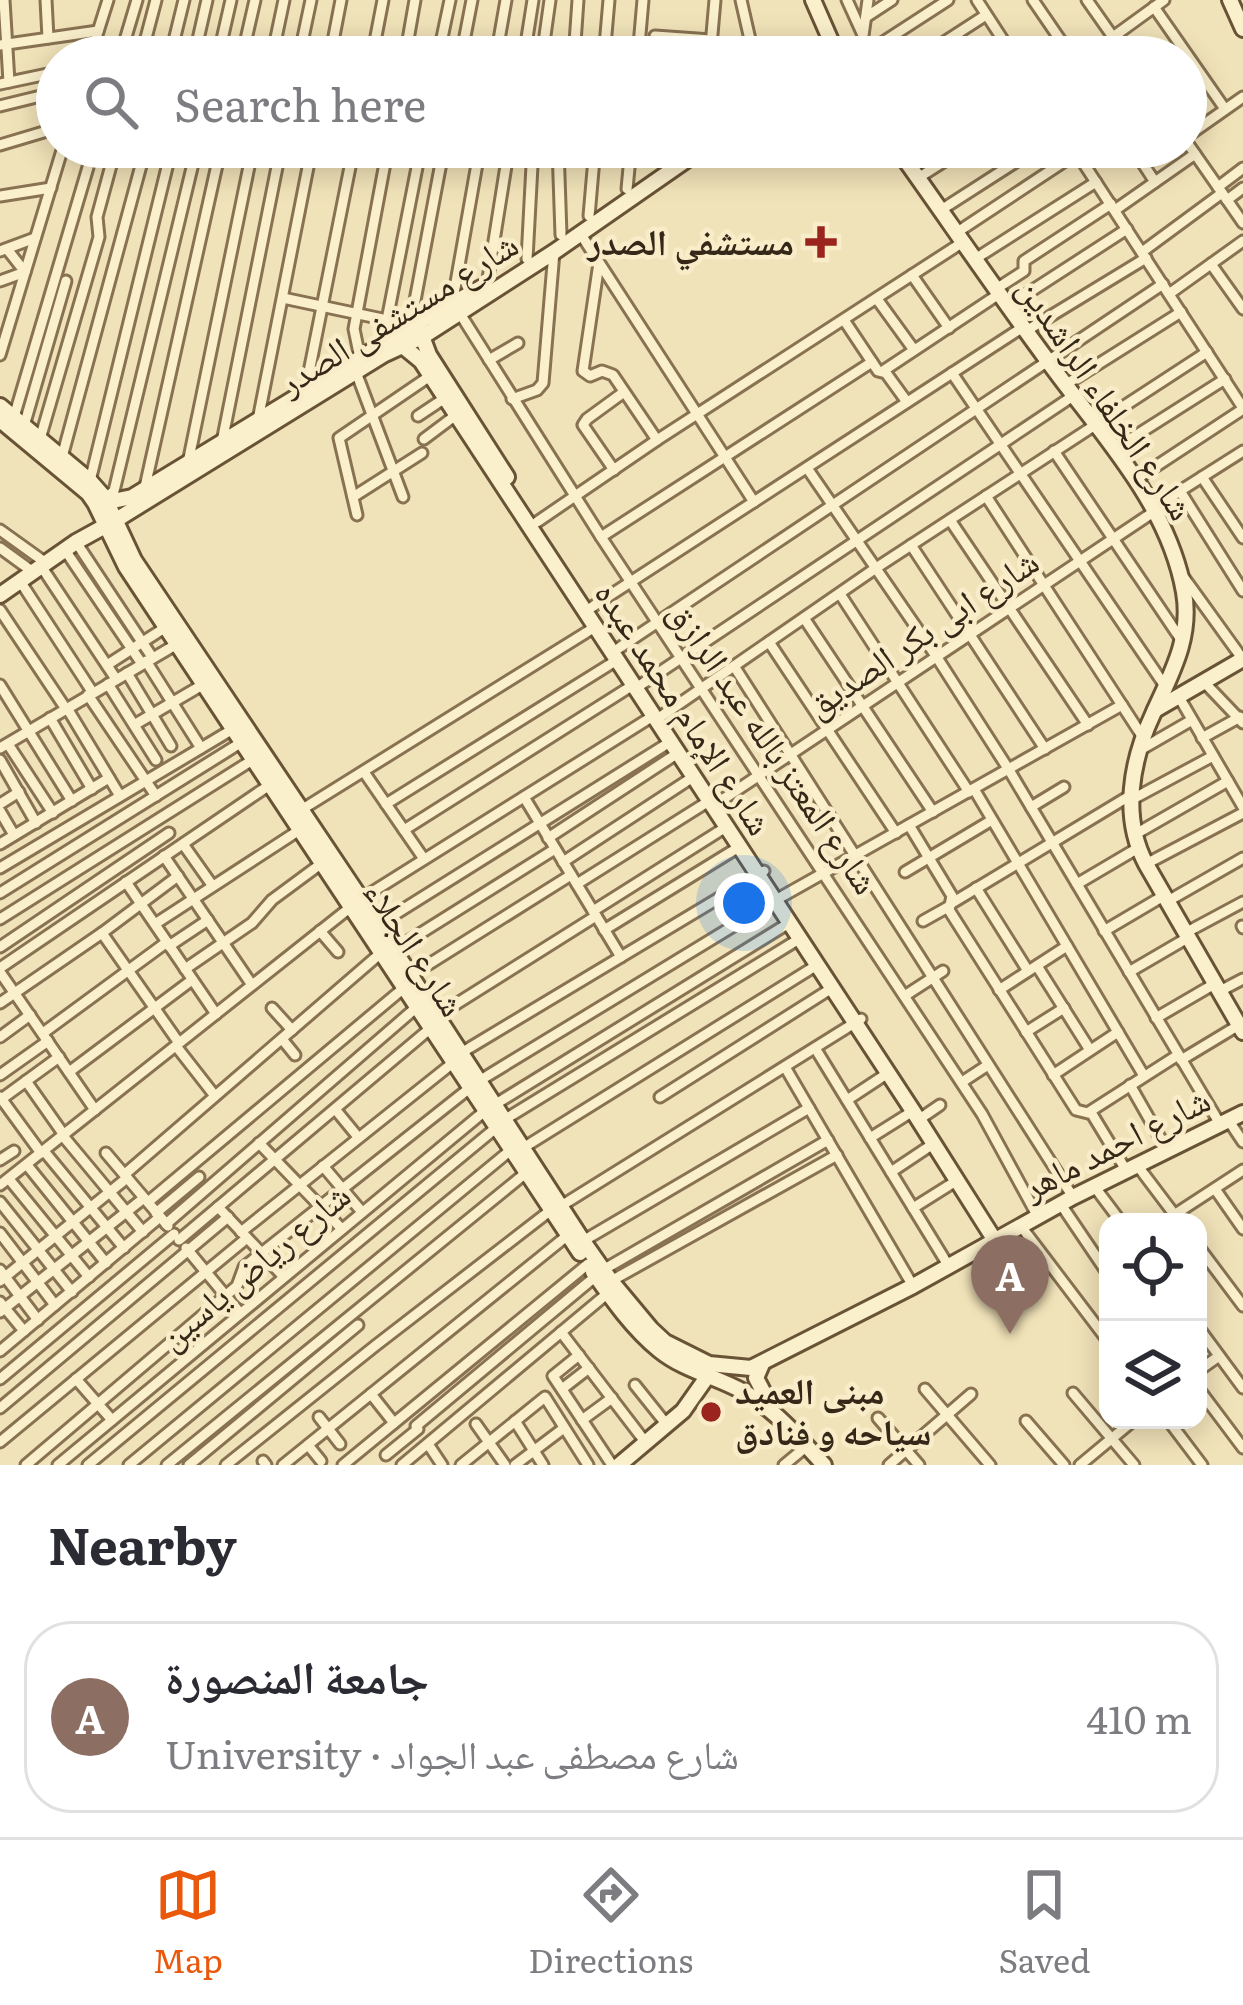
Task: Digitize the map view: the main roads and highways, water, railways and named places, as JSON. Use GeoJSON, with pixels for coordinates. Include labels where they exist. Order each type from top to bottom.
{"type":"FeatureCollection","features":[{"type":"Feature","properties":{"kind":"main road"},"geometry":{"type":"LineString","coordinates":[[813,0],[824,36]]}},
{"type":"Feature","properties":{"kind":"main road"},"geometry":{"type":"LineString","coordinates":[[1230,0],[1243,29]]}},
{"type":"Feature","properties":{"kind":"main road","name":"شارع مستشفى الصدر"},"geometry":{"type":"LineString","coordinates":[[456,308],[658,168]]}},
{"type":"Feature","properties":{"kind":"main road","name":"شارع مستشفى الصدر"},"geometry":{"type":"LineString","coordinates":[[21,579],[224,447],[554,251],[674,168]]}},
{"type":"Feature","properties":{"kind":"main road","name":"شارع الخلفاء الراشدين"},"geometry":{"type":"LineString","coordinates":[[912,168],[1135,479],[1174,551],[1186,602],[1183,642],[1173,693],[1155,710],[1142,744],[1131,798],[1136,841],[1241,1029]]}},
{"type":"Feature","properties":{"kind":"main road","name":"شارع الإمام محمد عبده"},"geometry":{"type":"LineString","coordinates":[[421,327],[430,376],[595,627],[613,646]]}},
{"type":"Feature","properties":{"kind":"main road","name":"شارع الإمام محمد عبده"},"geometry":{"type":"LineString","coordinates":[[392,346],[425,358],[537,522],[998,1237]]}},
{"type":"Feature","properties":{"kind":"main road","name":"شارع مستشفى الصدر"},"geometry":{"type":"LineString","coordinates":[[106,500],[124,500],[144,490],[224,447],[304,392],[358,365]]}},
{"type":"Feature","properties":{"kind":"main road","name":"شارع الجلاء"},"geometry":{"type":"LineString","coordinates":[[0,406],[111,522],[601,1277],[682,1366],[728,1384],[767,1408],[824,1465]]}},
{"type":"Feature","properties":{"kind":"main road","name":"شارع الجلاء"},"geometry":{"type":"LineString","coordinates":[[13,421],[62,457],[106,500],[126,567],[271,784],[292,804],[301,829],[323,862],[378,925],[387,953]]}},
{"type":"Feature","properties":{"kind":"main road"},"geometry":{"type":"LineString","coordinates":[[1178,674],[1201,676],[1242,655]]}},
{"type":"Feature","properties":{"kind":"main road"},"geometry":{"type":"LineString","coordinates":[[1173,693],[1204,682],[1242,655]]}},
{"type":"Feature","properties":{"kind":"main road","name":"شارع الإمام محمد عبده"},"geometry":{"type":"LineString","coordinates":[[658,715],[739,847],[761,873]]}},
{"type":"Feature","properties":{"kind":"main road","name":"شارع الإمام محمد عبده"},"geometry":{"type":"LineString","coordinates":[[778,899],[918,1114],[956,1181],[998,1237]]}},
{"type":"Feature","properties":{"kind":"main road","name":"شارع الجلاء"},"geometry":{"type":"LineString","coordinates":[[408,981],[418,1006],[436,1021]]}},
{"type":"Feature","properties":{"kind":"main road","name":"شارع احمد ماهر"},"geometry":{"type":"LineString","coordinates":[[740,1368],[762,1364],[1037,1215],[1231,1119]]}},
{"type":"Feature","properties":{"kind":"main road","name":"شارع الجلاء"},"geometry":{"type":"LineString","coordinates":[[517,1148],[527,1172],[556,1208]]}},
{"type":"Feature","properties":{"kind":"main road","name":"شارع الجلاء"},"geometry":{"type":"LineString","coordinates":[[662,1346],[699,1361],[740,1368]]}},
{"type":"Feature","properties":{"kind":"main road"},"geometry":{"type":"LineString","coordinates":[[762,1364],[756,1378],[769,1401],[767,1408]]}},
{"type":"Feature","properties":{"kind":"main road"},"geometry":{"type":"LineString","coordinates":[[615,1465],[691,1403],[707,1377]]}},
{"type":"Feature","properties":{"kind":"place","name":"مستشفي الصدر"},"geometry":{"type":"Point","coordinates":[821,242]}},
{"type":"Feature","properties":{"kind":"place","name":"جامعة المنصورة"},"geometry":{"type":"Point","coordinates":[1010,1334]}},
{"type":"Feature","properties":{"kind":"place","name":"مبنى العميد سياحه و فنادق"},"geometry":{"type":"Point","coordinates":[711,1412]}}]}
